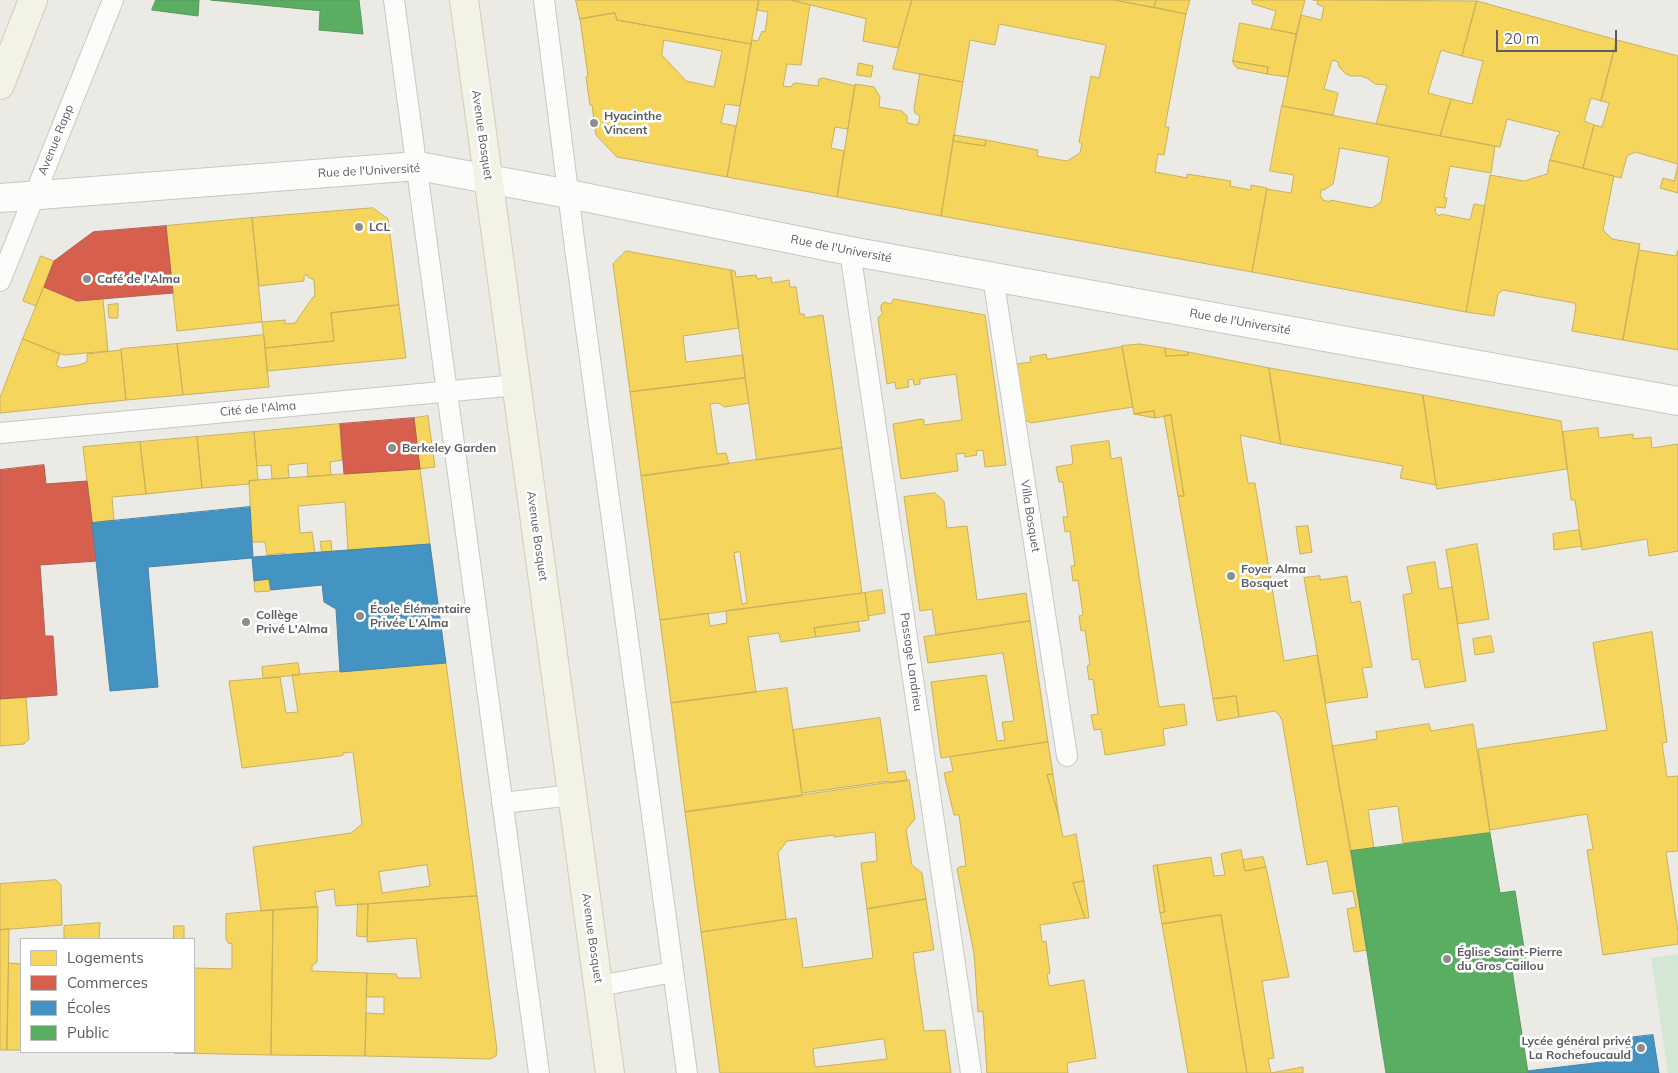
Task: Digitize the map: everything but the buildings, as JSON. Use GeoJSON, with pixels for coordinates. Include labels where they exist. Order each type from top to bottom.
{"type":"FeatureCollection","features":[{"type":"Feature","properties":{"kind":"main road"},"geometry":{"type":"LineString","coordinates":[[0,85],[33,0]]}},
{"type":"Feature","properties":{"kind":"main road","name":"Avenue Bosquet"},"geometry":{"type":"LineString","coordinates":[[464,0],[610,1073]]}},
{"type":"Feature","properties":{"kind":"street","name":"Rue de l'Université"},"geometry":{"type":"LineString","coordinates":[[0,198],[418,166],[569,194],[850,251],[1678,401]]}},
{"type":"Feature","properties":{"kind":"lane","name":"Avenue Rapp"},"geometry":{"type":"LineString","coordinates":[[0,281],[113,0]]}},
{"type":"Feature","properties":{"kind":"lane"},"geometry":{"type":"LineString","coordinates":[[394,0],[418,166],[539,1073]]}},
{"type":"Feature","properties":{"kind":"lane"},"geometry":{"type":"LineString","coordinates":[[544,0],[687,1073]]}},
{"type":"Feature","properties":{"kind":"lane","name":"Passage Landrieu"},"geometry":{"type":"LineString","coordinates":[[850,251],[971,1073]]}},
{"type":"Feature","properties":{"kind":"lane","name":"Villa Bosquet"},"geometry":{"type":"LineString","coordinates":[[993,277],[1067,756]]}},
{"type":"Feature","properties":{"kind":"lane","name":"Cité de l'Alma"},"geometry":{"type":"LineString","coordinates":[[0,432],[517,384]]}},
{"type":"Feature","properties":{"kind":"lane"},"geometry":{"type":"LineString","coordinates":[[502,803],[573,795]]}},
{"type":"Feature","properties":{"kind":"lane"},"geometry":{"type":"LineString","coordinates":[[599,986],[673,972]]}},
{"type":"Feature","properties":{"kind":"green space"},"geometry":{"type":"Polygon","coordinates":[[[1678,954],[1678,1073],[1668,1073],[1651,958],[1678,954]]]}},
{"type":"Feature","properties":{"kind":"place","name":"Hyacinthe Vincent"},"geometry":{"type":"Point","coordinates":[594,123]}},
{"type":"Feature","properties":{"kind":"place","name":"LCL"},"geometry":{"type":"Point","coordinates":[359,227]}},
{"type":"Feature","properties":{"kind":"place","name":"Café de l'Alma"},"geometry":{"type":"Point","coordinates":[87,279]}},
{"type":"Feature","properties":{"kind":"place","name":"Berkeley Garden"},"geometry":{"type":"Point","coordinates":[392,448]}},
{"type":"Feature","properties":{"kind":"place","name":"Foyer Alma Bosquet"},"geometry":{"type":"Point","coordinates":[1231,576]}},
{"type":"Feature","properties":{"kind":"place","name":"École Élémentaire Privée L'Alma"},"geometry":{"type":"Point","coordinates":[360,616]}},
{"type":"Feature","properties":{"kind":"place","name":"Collège Privé L'Alma"},"geometry":{"type":"Point","coordinates":[246,622]}},
{"type":"Feature","properties":{"kind":"place","name":"Église Saint-Pierre du Gros Caillou"},"geometry":{"type":"Point","coordinates":[1447,959]}},
{"type":"Feature","properties":{"kind":"place","name":"Lycée général privé La Rochefoucauld"},"geometry":{"type":"Point","coordinates":[1641,1048]}}]}
